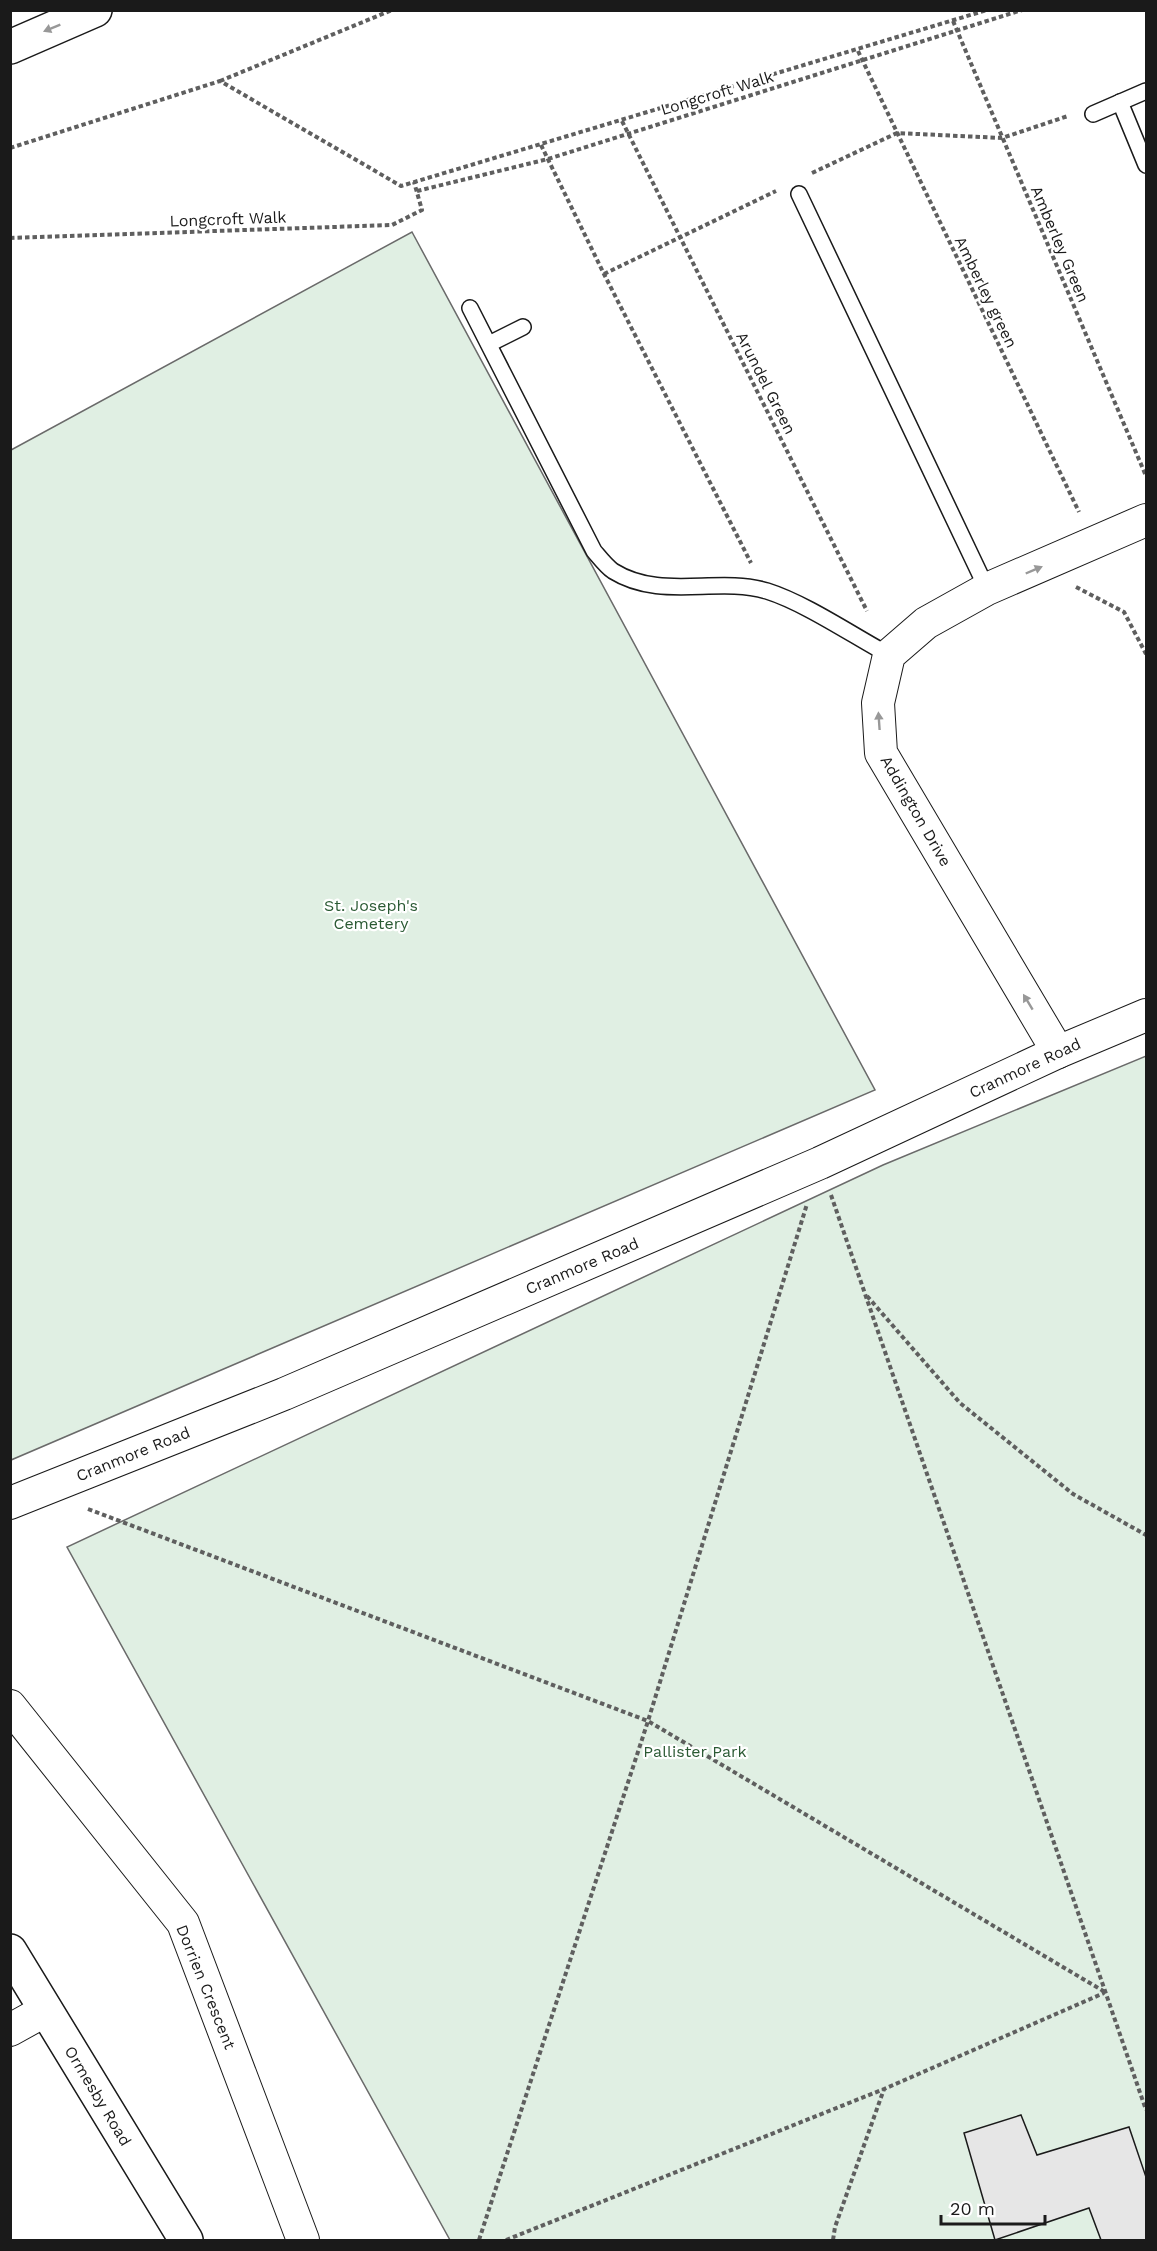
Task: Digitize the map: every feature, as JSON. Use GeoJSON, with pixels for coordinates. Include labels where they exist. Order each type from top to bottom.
{"type":"FeatureCollection","features":[{"type":"Feature","properties":{"kind":"street"},"geometry":{"type":"LineString","coordinates":[[10,47],[95,10]]}},
{"type":"Feature","properties":{"kind":"street"},"geometry":{"type":"LineString","coordinates":[[889,656],[926,623],[987,589],[1146,520]]}},
{"type":"Feature","properties":{"kind":"street","name":"Addington Drive"},"geometry":{"type":"LineString","coordinates":[[889,656],[878,703],[881,753],[1058,1052]]}},
{"type":"Feature","properties":{"kind":"street","name":"Cranmore Road"},"geometry":{"type":"LineString","coordinates":[[10,1503],[284,1394],[820,1163],[1058,1052],[1146,1015]]}},
{"type":"Feature","properties":{"kind":"street","name":"Dorrien Crescent"},"geometry":{"type":"LineString","coordinates":[[10,1707],[183,1923],[303,2241]]}},
{"type":"Feature","properties":{"kind":"street","name":"Ormesby Road"},"geometry":{"type":"LineString","coordinates":[[10,1951],[186,2241]]}},
{"type":"Feature","properties":{"kind":"street"},"geometry":{"type":"LineString","coordinates":[[10,2030],[46,2010]]}},
{"type":"Feature","properties":{"kind":"lane"},"geometry":{"type":"LineString","coordinates":[[1093,114],[1146,91]]}},
{"type":"Feature","properties":{"kind":"lane"},"geometry":{"type":"LineString","coordinates":[[1120,102],[1146,165]]}},
{"type":"Feature","properties":{"kind":"lane"},"geometry":{"type":"LineString","coordinates":[[799,194],[987,589]]}},
{"type":"Feature","properties":{"kind":"lane"},"geometry":{"type":"LineString","coordinates":[[470,308],[594,551],[612,570],[635,581],[661,586],[735,586],[765,591],[793,602],[889,656]]}},
{"type":"Feature","properties":{"kind":"lane"},"geometry":{"type":"LineString","coordinates":[[489,344],[523,327]]}},
{"type":"Feature","properties":{"kind":"path"},"geometry":{"type":"LineString","coordinates":[[10,147],[220,81],[392,10]]}},
{"type":"Feature","properties":{"kind":"path"},"geometry":{"type":"LineString","coordinates":[[220,81],[401,186],[858,51],[987,10]]}},
{"type":"Feature","properties":{"kind":"path","name":"Longcroft Walk"},"geometry":{"type":"LineString","coordinates":[[417,192],[548,159],[1022,10]]}},
{"type":"Feature","properties":{"kind":"path","name":"Amberley Green"},"geometry":{"type":"LineString","coordinates":[[953,21],[1146,476]]}},
{"type":"Feature","properties":{"kind":"path","name":"Amberley green"},"geometry":{"type":"LineString","coordinates":[[858,51],[1094,543]]}},
{"type":"Feature","properties":{"kind":"path"},"geometry":{"type":"LineString","coordinates":[[804,177],[897,133],[1002,138],[1068,116],[1093,114]]}},
{"type":"Feature","properties":{"kind":"path","name":"Arundel Green"},"geometry":{"type":"LineString","coordinates":[[622,121],[889,656]]}},
{"type":"Feature","properties":{"kind":"path"},"geometry":{"type":"LineString","coordinates":[[542,145],[604,274],[765,591]]}},
{"type":"Feature","properties":{"kind":"path","name":"Longcroft Walk"},"geometry":{"type":"LineString","coordinates":[[10,238],[392,225],[423,210],[414,182]]}},
{"type":"Feature","properties":{"kind":"path"},"geometry":{"type":"LineString","coordinates":[[604,274],[783,187]]}},
{"type":"Feature","properties":{"kind":"path"},"geometry":{"type":"LineString","coordinates":[[1042,566],[1124,612],[1146,654]]}},
{"type":"Feature","properties":{"kind":"path"},"geometry":{"type":"LineString","coordinates":[[820,1163],[1146,2110]]}},
{"type":"Feature","properties":{"kind":"path"},"geometry":{"type":"LineString","coordinates":[[479,2241],[648,1721],[820,1163]]}},
{"type":"Feature","properties":{"kind":"path"},"geometry":{"type":"LineString","coordinates":[[864,1293],[960,1403],[1073,1494],[1146,1535]]}},
{"type":"Feature","properties":{"kind":"path"},"geometry":{"type":"LineString","coordinates":[[40,1491],[648,1721],[1105,1992]]}},
{"type":"Feature","properties":{"kind":"path"},"geometry":{"type":"LineString","coordinates":[[506,2241],[884,2089],[1105,1992]]}},
{"type":"Feature","properties":{"kind":"path"},"geometry":{"type":"LineString","coordinates":[[833,2241],[835,2228],[884,2089]]}},
{"type":"Feature","properties":{"kind":"green space","name":"St. Joseph's Cemetery"},"geometry":{"type":"Polygon","coordinates":[[[412,232],[875,1090],[11,1460],[11,450],[412,232]]]}},
{"type":"Feature","properties":{"kind":"green space","name":"Pallister Park"},"geometry":{"type":"Polygon","coordinates":[[[1146,1056],[1146,2240],[450,2240],[67,1547],[883,1165],[1146,1056]]]}},
{"type":"Feature","properties":{"kind":"building"},"geometry":{"type":"Polygon","coordinates":[[[1021,2115],[1037,2155],[1129,2127],[1146,2177],[1146,2240],[1101,2240],[1089,2208],[995,2240],[964,2133],[1021,2115]]]}}]}
